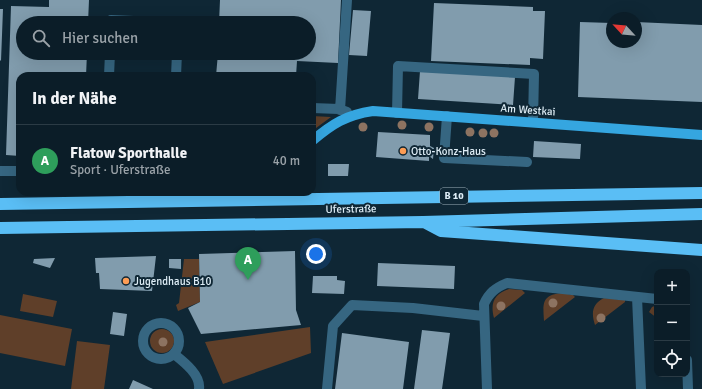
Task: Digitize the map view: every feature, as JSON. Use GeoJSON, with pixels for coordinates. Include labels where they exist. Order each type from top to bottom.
{"type":"FeatureCollection","features":[{"type":"Feature","properties":{"kind":"highway","name":"Uferstraße"},"geometry":{"type":"LineString","coordinates":[[0,204],[702,192]]}},
{"type":"Feature","properties":{"kind":"highway"},"geometry":{"type":"LineString","coordinates":[[205,201],[212,196]]}},
{"type":"Feature","properties":{"kind":"highway","name":"Uferstraße"},"geometry":{"type":"LineString","coordinates":[[0,228],[423,222],[702,214]]}},
{"type":"Feature","properties":{"kind":"highway","name":"B 10"},"geometry":{"type":"LineString","coordinates":[[423,222],[441,232],[702,250]]}},
{"type":"Feature","properties":{"kind":"main road","name":"Am Westkai"},"geometry":{"type":"LineString","coordinates":[[316,138],[338,121],[352,114],[373,111],[702,135]]}},
{"type":"Feature","properties":{"kind":"street"},"geometry":{"type":"LineString","coordinates":[[340,110],[347,0]]}},
{"type":"Feature","properties":{"kind":"street"},"geometry":{"type":"LineString","coordinates":[[109,72],[110,60]]}},
{"type":"Feature","properties":{"kind":"street"},"geometry":{"type":"LineString","coordinates":[[176,72],[177,60]]}},
{"type":"Feature","properties":{"kind":"street"},"geometry":{"type":"LineString","coordinates":[[397,113],[398,66],[534,74],[533,122]]}},
{"type":"Feature","properties":{"kind":"street","name":"Am Westkai"},"geometry":{"type":"LineString","coordinates":[[316,108],[340,110],[352,114]]}},
{"type":"Feature","properties":{"kind":"street"},"geometry":{"type":"LineString","coordinates":[[447,116],[444,158],[527,162]]}},
{"type":"Feature","properties":{"kind":"street"},"geometry":{"type":"LineString","coordinates":[[0,171],[16,170]]}},
{"type":"Feature","properties":{"kind":"street"},"geometry":{"type":"LineString","coordinates":[[487,389],[484,304],[490,293],[507,282],[654,299]]}},
{"type":"Feature","properties":{"kind":"street"},"geometry":{"type":"LineString","coordinates":[[637,297],[642,389]]}},
{"type":"Feature","properties":{"kind":"street"},"geometry":{"type":"LineString","coordinates":[[327,389],[334,326],[352,305],[413,308],[484,316]]}},
{"type":"Feature","properties":{"kind":"street"},"geometry":{"type":"LineString","coordinates":[[174,354],[191,369],[199,386],[198,389]]}},
{"type":"Feature","properties":{"kind":"street"},"geometry":{"type":"LineString","coordinates":[[688,377],[688,389]]}},
{"type":"Feature","properties":{"kind":"shaded area"},"geometry":{"type":"Polygon","coordinates":[[[316,116],[331,117],[316,128],[316,116]]]}},
{"type":"Feature","properties":{"kind":"shaded area"},"geometry":{"type":"Polygon","coordinates":[[[184,259],[199,259],[200,302],[178,311],[176,305],[179,303],[184,259]]]}},
{"type":"Feature","properties":{"kind":"shaded area"},"geometry":{"type":"Polygon","coordinates":[[[509,289],[522,290],[525,293],[494,318],[494,300],[497,296],[509,289]]]}},
{"type":"Feature","properties":{"kind":"shaded area"},"geometry":{"type":"Polygon","coordinates":[[[562,293],[573,295],[575,297],[544,321],[543,310],[545,301],[550,296],[562,293]]]}},
{"type":"Feature","properties":{"kind":"shaded area"},"geometry":{"type":"Polygon","coordinates":[[[23,294],[57,301],[53,317],[20,311],[23,294]]]}},
{"type":"Feature","properties":{"kind":"shaded area"},"geometry":{"type":"Polygon","coordinates":[[[604,298],[625,300],[625,302],[595,325],[593,313],[595,306],[604,298]]]}},
{"type":"Feature","properties":{"kind":"shaded area"},"geometry":{"type":"Polygon","coordinates":[[[654,306],[654,316],[649,312],[654,306]]]}},
{"type":"Feature","properties":{"kind":"shaded area"},"geometry":{"type":"Polygon","coordinates":[[[0,315],[72,329],[65,366],[0,353],[0,315]]]}},
{"type":"Feature","properties":{"kind":"shaded area"},"geometry":{"type":"Polygon","coordinates":[[[310,327],[311,353],[223,384],[205,342],[310,327]]]}},
{"type":"Feature","properties":{"kind":"shaded area"},"geometry":{"type":"Polygon","coordinates":[[[162,329],[170,333],[174,341],[170,349],[162,353],[154,349],[150,341],[154,333],[162,329]]]}},
{"type":"Feature","properties":{"kind":"shaded area"},"geometry":{"type":"Polygon","coordinates":[[[77,341],[110,345],[104,389],[71,389],[77,341]]]}},
{"type":"Feature","properties":{"kind":"building"},"geometry":{"type":"Polygon","coordinates":[[[49,0],[89,0],[88,16],[16,16],[16,60],[87,60],[86,72],[16,72],[16,156],[6,155],[11,6],[49,7],[49,0]]]}},
{"type":"Feature","properties":{"kind":"building"},"geometry":{"type":"Polygon","coordinates":[[[220,0],[341,0],[338,63],[297,61],[296,72],[216,72],[217,60],[316,60],[316,16],[219,16],[220,0]]]}},
{"type":"Feature","properties":{"kind":"building"},"geometry":{"type":"Polygon","coordinates":[[[434,3],[533,7],[533,11],[545,11],[543,59],[530,58],[530,65],[431,61],[434,3]]]}},
{"type":"Feature","properties":{"kind":"building"},"geometry":{"type":"Polygon","coordinates":[[[0,9],[3,9],[1,61],[0,60],[0,9]]]}},
{"type":"Feature","properties":{"kind":"building"},"geometry":{"type":"Polygon","coordinates":[[[353,10],[371,11],[367,56],[349,55],[353,10]]]}},
{"type":"Feature","properties":{"kind":"building"},"geometry":{"type":"Polygon","coordinates":[[[580,22],[606,23],[606,48],[642,48],[642,22],[702,25],[702,102],[578,97],[580,22]]]}},
{"type":"Feature","properties":{"kind":"building"},"geometry":{"type":"Polygon","coordinates":[[[420,71],[515,77],[513,105],[418,99],[420,71]]]}},
{"type":"Feature","properties":{"kind":"building","name":"Otto-Konz-Haus"},"geometry":{"type":"Polygon","coordinates":[[[378,132],[430,135],[430,146],[434,148],[433,159],[429,156],[429,161],[376,157],[378,132]]]}},
{"type":"Feature","properties":{"kind":"building"},"geometry":{"type":"Polygon","coordinates":[[[534,141],[581,144],[580,159],[533,157],[534,141]]]}},
{"type":"Feature","properties":{"kind":"building"},"geometry":{"type":"Polygon","coordinates":[[[328,164],[349,164],[348,176],[328,176],[328,164]]]}},
{"type":"Feature","properties":{"kind":"building"},"geometry":{"type":"Polygon","coordinates":[[[295,251],[296,310],[301,325],[201,334],[188,308],[200,302],[199,254],[295,251]]]}},
{"type":"Feature","properties":{"kind":"building","name":"Jugendhaus B10"},"geometry":{"type":"Polygon","coordinates":[[[156,256],[152,291],[100,289],[99,273],[96,273],[95,258],[156,256]]]}},
{"type":"Feature","properties":{"kind":"building"},"geometry":{"type":"Polygon","coordinates":[[[55,258],[50,268],[33,263],[34,259],[55,258]]]}},
{"type":"Feature","properties":{"kind":"building"},"geometry":{"type":"Polygon","coordinates":[[[169,259],[181,259],[181,269],[169,268],[169,259]]]}},
{"type":"Feature","properties":{"kind":"building"},"geometry":{"type":"Polygon","coordinates":[[[378,263],[455,266],[454,289],[377,286],[378,263]]]}},
{"type":"Feature","properties":{"kind":"building"},"geometry":{"type":"Polygon","coordinates":[[[313,276],[337,276],[337,280],[345,281],[344,294],[312,293],[313,276]]]}},
{"type":"Feature","properties":{"kind":"building"},"geometry":{"type":"Polygon","coordinates":[[[113,312],[127,314],[124,336],[110,334],[113,312]]]}},
{"type":"Feature","properties":{"kind":"building"},"geometry":{"type":"Polygon","coordinates":[[[422,330],[450,333],[442,389],[414,389],[422,330]]]}},
{"type":"Feature","properties":{"kind":"building"},"geometry":{"type":"Polygon","coordinates":[[[342,333],[409,342],[403,389],[335,389],[342,333]]]}},
{"type":"Feature","properties":{"kind":"building"},"geometry":{"type":"Polygon","coordinates":[[[133,380],[153,389],[129,389],[133,380]]]}},
{"type":"Feature","properties":{"kind":"place","name":"Otto-Konz-Haus"},"geometry":{"type":"Point","coordinates":[403,151]}},
{"type":"Feature","properties":{"kind":"place","name":"Flatow Sporthalle"},"geometry":{"type":"Point","coordinates":[248,280]}},
{"type":"Feature","properties":{"kind":"place","name":"Jugendhaus B10"},"geometry":{"type":"Point","coordinates":[126,281]}}]}
